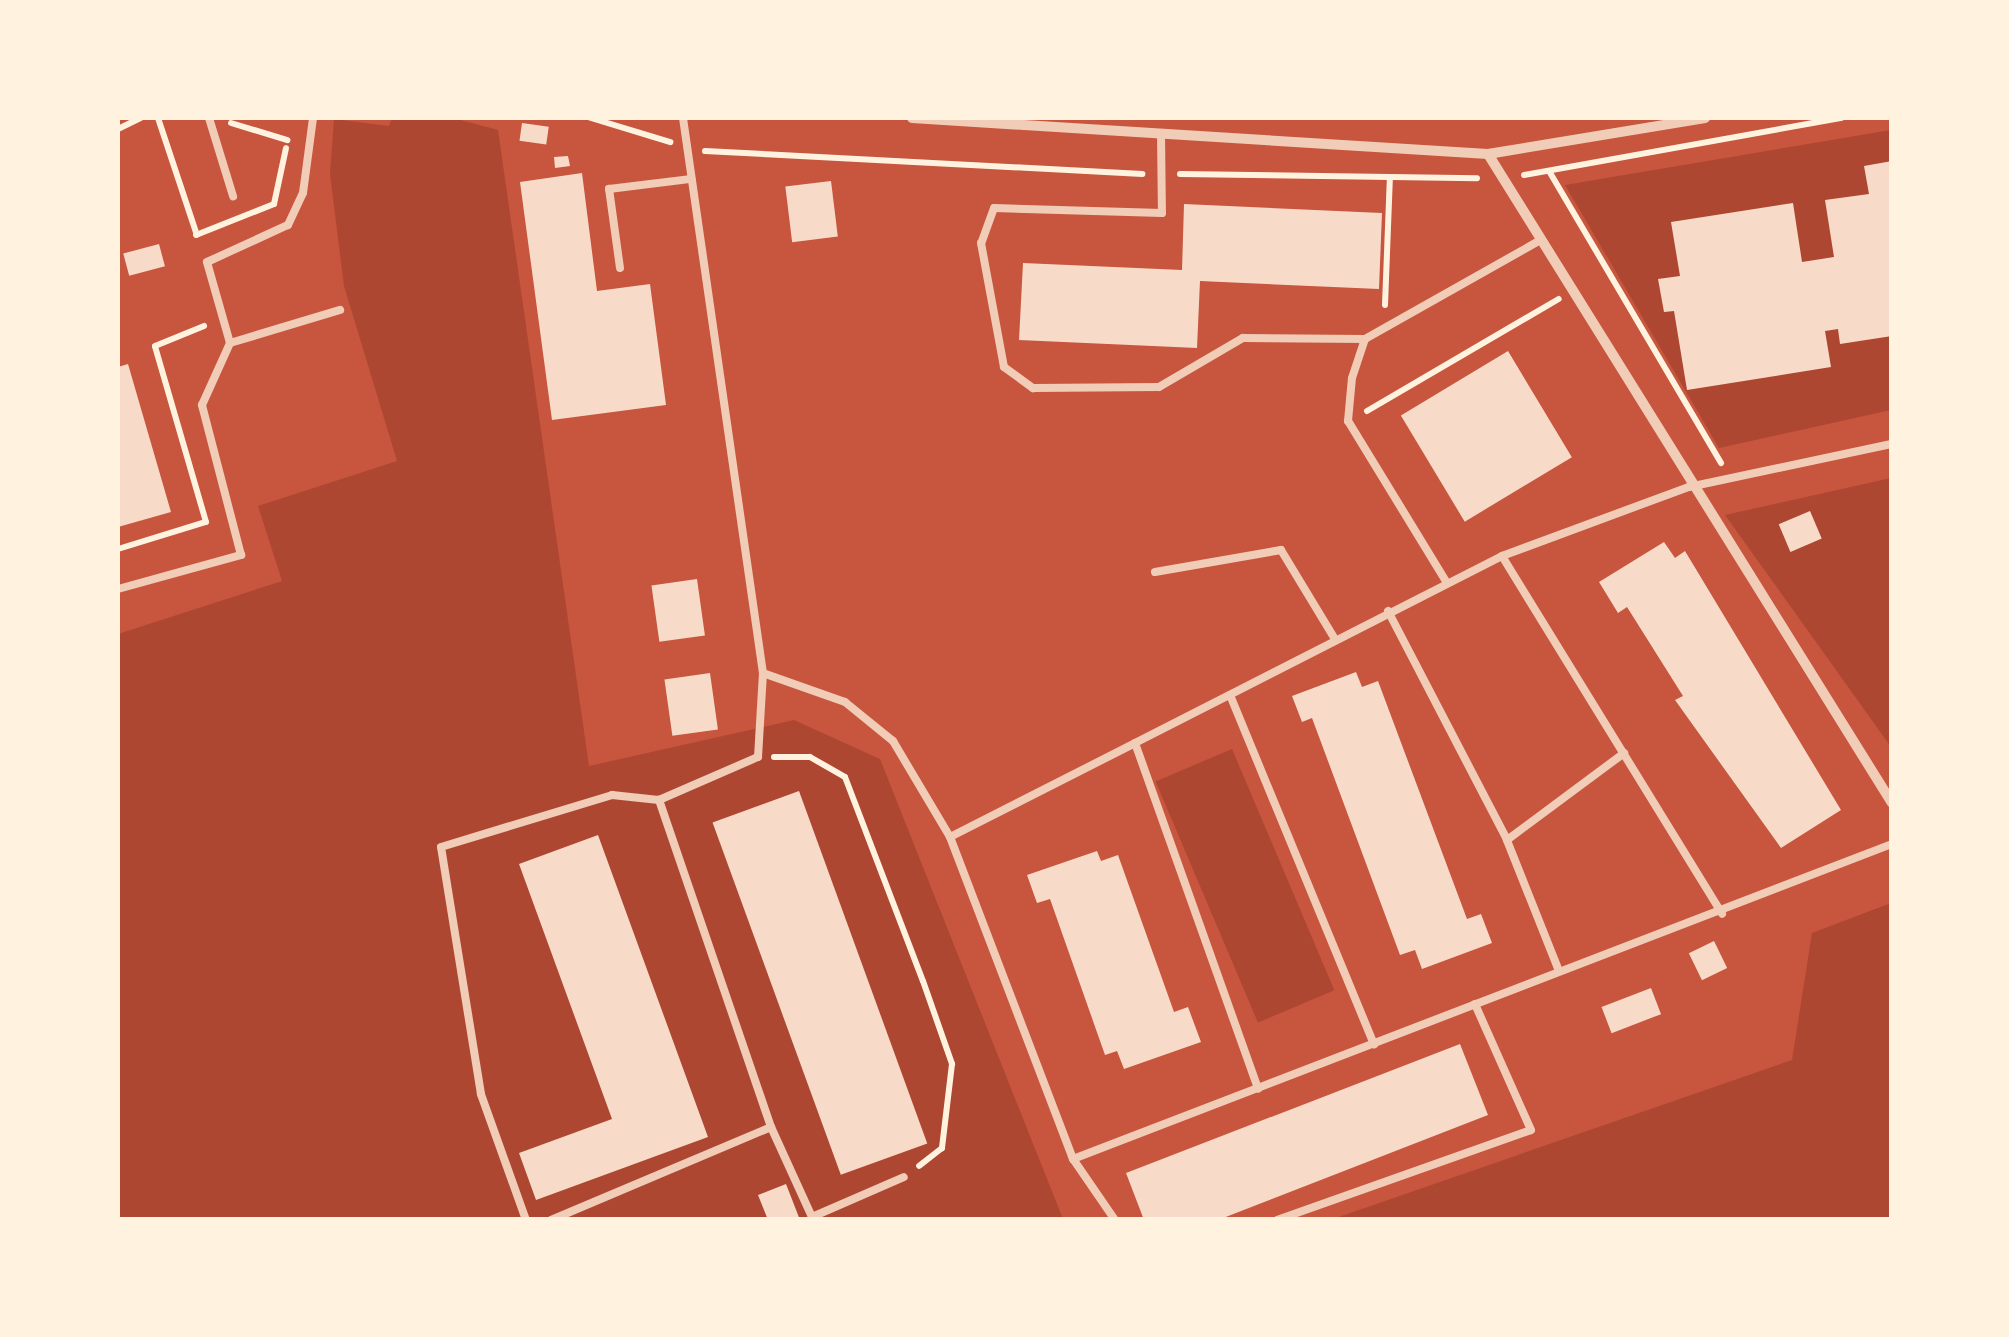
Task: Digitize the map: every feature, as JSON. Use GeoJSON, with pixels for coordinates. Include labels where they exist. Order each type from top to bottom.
{"type":"FeatureCollection","features":[{"type":"Feature","properties":{"kind":"street"},"geometry":{"type":"LineString","coordinates":[[912,118],[1488,154],[1706,118]]}},
{"type":"Feature","properties":{"kind":"street"},"geometry":{"type":"LineString","coordinates":[[1488,154],[1689,487],[1892,803]]}},
{"type":"Feature","properties":{"kind":"lane"},"geometry":{"type":"LineString","coordinates":[[212,118],[233,196]]}},
{"type":"Feature","properties":{"kind":"lane"},"geometry":{"type":"LineString","coordinates":[[118,588],[241,555],[202,405],[230,342],[206,262],[288,225],[303,193],[313,118]]}},
{"type":"Feature","properties":{"kind":"lane"},"geometry":{"type":"LineString","coordinates":[[526,1220],[481,1094],[441,848],[612,795],[659,800],[758,757],[762,673],[683,118]]}},
{"type":"Feature","properties":{"kind":"lane"},"geometry":{"type":"LineString","coordinates":[[1161,134],[1162,213],[994,208],[981,244],[1004,367],[1033,388],[1159,387],[1242,338],[1366,339],[1541,240]]}},
{"type":"Feature","properties":{"kind":"lane"},"geometry":{"type":"LineString","coordinates":[[620,268],[610,189],[691,180]]}},
{"type":"Feature","properties":{"kind":"lane"},"geometry":{"type":"LineString","coordinates":[[230,342],[340,310]]}},
{"type":"Feature","properties":{"kind":"lane"},"geometry":{"type":"LineString","coordinates":[[1366,339],[1348,422],[1447,583]]}},
{"type":"Feature","properties":{"kind":"lane"},"geometry":{"type":"LineString","coordinates":[[950,838],[1502,556],[1689,487],[1892,444]]}},
{"type":"Feature","properties":{"kind":"lane"},"geometry":{"type":"LineString","coordinates":[[1155,572],[1281,550],[1335,639]]}},
{"type":"Feature","properties":{"kind":"lane"},"geometry":{"type":"LineString","coordinates":[[1502,556],[1722,914]]}},
{"type":"Feature","properties":{"kind":"lane"},"geometry":{"type":"LineString","coordinates":[[1388,611],[1506,840],[1559,972]]}},
{"type":"Feature","properties":{"kind":"lane"},"geometry":{"type":"LineString","coordinates":[[762,673],[845,702],[893,741],[950,838],[1074,1159],[1115,1220]]}},
{"type":"Feature","properties":{"kind":"lane"},"geometry":{"type":"LineString","coordinates":[[1230,695],[1374,1044]]}},
{"type":"Feature","properties":{"kind":"lane"},"geometry":{"type":"LineString","coordinates":[[1135,743],[1258,1089]]}},
{"type":"Feature","properties":{"kind":"lane"},"geometry":{"type":"LineString","coordinates":[[1506,840],[1624,752]]}},
{"type":"Feature","properties":{"kind":"lane"},"geometry":{"type":"LineString","coordinates":[[659,800],[771,1127],[812,1216],[904,1177]]}},
{"type":"Feature","properties":{"kind":"lane"},"geometry":{"type":"LineString","coordinates":[[1074,1159],[1559,972],[1722,914],[1892,844]]}},
{"type":"Feature","properties":{"kind":"lane"},"geometry":{"type":"LineString","coordinates":[[1277,1220],[1531,1130],[1475,1004]]}},
{"type":"Feature","properties":{"kind":"lane"},"geometry":{"type":"LineString","coordinates":[[551,1220],[771,1127]]}},
{"type":"Feature","properties":{"kind":"path"},"geometry":{"type":"LineString","coordinates":[[118,129],[141,118]]}},
{"type":"Feature","properties":{"kind":"path"},"geometry":{"type":"LineString","coordinates":[[158,118],[196,234],[274,204],[290,129]]}},
{"type":"Feature","properties":{"kind":"path"},"geometry":{"type":"LineString","coordinates":[[212,118],[287,140]]}},
{"type":"Feature","properties":{"kind":"path"},"geometry":{"type":"LineString","coordinates":[[1550,171],[1730,478]]}},
{"type":"Feature","properties":{"kind":"path"},"geometry":{"type":"LineString","coordinates":[[1384,329],[1390,177]]}},
{"type":"Feature","properties":{"kind":"path"},"geometry":{"type":"LineString","coordinates":[[1348,422],[1572,292]]}},
{"type":"Feature","properties":{"kind":"path"},"geometry":{"type":"LineString","coordinates":[[118,548],[206,522],[155,346],[223,318]]}},
{"type":"Feature","properties":{"kind":"path"},"geometry":{"type":"LineString","coordinates":[[758,757],[810,757],[846,778],[935,1014],[952,1064],[951,1106],[942,1148],[904,1177]]}},
{"type":"Feature","properties":{"kind":"shaded area"},"geometry":{"type":"Polygon","coordinates":[[[392,118],[453,118],[498,130],[589,766],[794,720],[880,759],[1063,1219],[118,1219],[118,634],[282,581],[258,506],[397,461],[344,286],[330,174],[334,119],[389,126],[392,118]]]}},
{"type":"Feature","properties":{"kind":"shaded area"},"geometry":{"type":"Polygon","coordinates":[[[1891,130],[1891,410],[1719,448],[1565,185],[1891,130]]]}},
{"type":"Feature","properties":{"kind":"shaded area"},"geometry":{"type":"Polygon","coordinates":[[[1892,479],[1891,747],[1725,515],[1892,479]]]}},
{"type":"Feature","properties":{"kind":"shaded area"},"geometry":{"type":"Polygon","coordinates":[[[1232,749],[1334,990],[1258,1023],[1156,781],[1232,749]]]}},
{"type":"Feature","properties":{"kind":"shaded area"},"geometry":{"type":"Polygon","coordinates":[[[1891,903],[1891,1219],[1333,1219],[1792,1060],[1812,933],[1891,903]]]}},
{"type":"Feature","properties":{"kind":"building"},"geometry":{"type":"Polygon","coordinates":[[[522,123],[549,127],[546,145],[519,141],[522,123]]]}},
{"type":"Feature","properties":{"kind":"building"},"geometry":{"type":"Polygon","coordinates":[[[568,156],[570,166],[555,168],[554,157],[568,156]]]}},
{"type":"Feature","properties":{"kind":"building"},"geometry":{"type":"Polygon","coordinates":[[[1892,161],[1892,336],[1840,344],[1838,329],[1825,331],[1831,367],[1687,390],[1674,311],[1664,312],[1658,279],[1680,276],[1671,222],[1793,203],[1802,262],[1834,257],[1825,200],[1869,194],[1864,166],[1892,161]]]}},
{"type":"Feature","properties":{"kind":"building"},"geometry":{"type":"Polygon","coordinates":[[[582,173],[597,291],[650,284],[666,405],[552,420],[520,182],[582,173]]]}},
{"type":"Feature","properties":{"kind":"building"},"geometry":{"type":"Polygon","coordinates":[[[831,181],[838,237],[792,242],[785,187],[831,181]]]}},
{"type":"Feature","properties":{"kind":"building"},"geometry":{"type":"Polygon","coordinates":[[[1184,204],[1382,213],[1379,289],[1200,281],[1197,348],[1019,340],[1023,263],[1182,270],[1184,204]]]}},
{"type":"Feature","properties":{"kind":"building"},"geometry":{"type":"Polygon","coordinates":[[[159,244],[165,266],[129,276],[123,254],[159,244]]]}},
{"type":"Feature","properties":{"kind":"building"},"geometry":{"type":"Polygon","coordinates":[[[1508,351],[1572,457],[1465,522],[1401,415],[1508,351]]]}},
{"type":"Feature","properties":{"kind":"building"},"geometry":{"type":"Polygon","coordinates":[[[128,364],[171,512],[118,527],[118,367],[128,364]]]}},
{"type":"Feature","properties":{"kind":"building"},"geometry":{"type":"Polygon","coordinates":[[[1810,511],[1822,539],[1790,552],[1779,524],[1810,511]]]}},
{"type":"Feature","properties":{"kind":"building"},"geometry":{"type":"Polygon","coordinates":[[[1664,542],[1675,558],[1685,551],[1841,810],[1781,848],[1675,700],[1683,696],[1627,607],[1618,613],[1599,582],[1664,542]]]}},
{"type":"Feature","properties":{"kind":"building"},"geometry":{"type":"Polygon","coordinates":[[[697,579],[705,635],[659,642],[651,585],[697,579]]]}},
{"type":"Feature","properties":{"kind":"building"},"geometry":{"type":"Polygon","coordinates":[[[1356,672],[1362,687],[1378,681],[1467,919],[1481,914],[1492,943],[1422,969],[1415,950],[1400,955],[1312,718],[1302,722],[1292,696],[1356,672]]]}},
{"type":"Feature","properties":{"kind":"building"},"geometry":{"type":"Polygon","coordinates":[[[710,673],[718,729],[672,736],[664,679],[710,673]]]}},
{"type":"Feature","properties":{"kind":"building"},"geometry":{"type":"Polygon","coordinates":[[[799,791],[927,1143],[841,1175],[713,822],[799,791]]]}},
{"type":"Feature","properties":{"kind":"building"},"geometry":{"type":"Polygon","coordinates":[[[598,835],[708,1137],[536,1200],[519,1153],[612,1119],[519,864],[598,835]]]}},
{"type":"Feature","properties":{"kind":"building"},"geometry":{"type":"Polygon","coordinates":[[[1097,851],[1101,861],[1118,855],[1174,1012],[1188,1007],[1201,1042],[1124,1069],[1117,1051],[1105,1055],[1050,899],[1037,903],[1027,875],[1097,851]]]}},
{"type":"Feature","properties":{"kind":"building"},"geometry":{"type":"Polygon","coordinates":[[[1714,941],[1727,968],[1702,980],[1689,953],[1714,941]]]}},
{"type":"Feature","properties":{"kind":"building"},"geometry":{"type":"Polygon","coordinates":[[[1651,988],[1661,1014],[1612,1033],[1602,1007],[1651,988]]]}},
{"type":"Feature","properties":{"kind":"building"},"geometry":{"type":"Polygon","coordinates":[[[1460,1044],[1488,1115],[1218,1220],[1144,1220],[1126,1173],[1460,1044]]]}},
{"type":"Feature","properties":{"kind":"building"},"geometry":{"type":"Polygon","coordinates":[[[786,1184],[800,1220],[768,1220],[758,1195],[786,1184]]]}}]}
